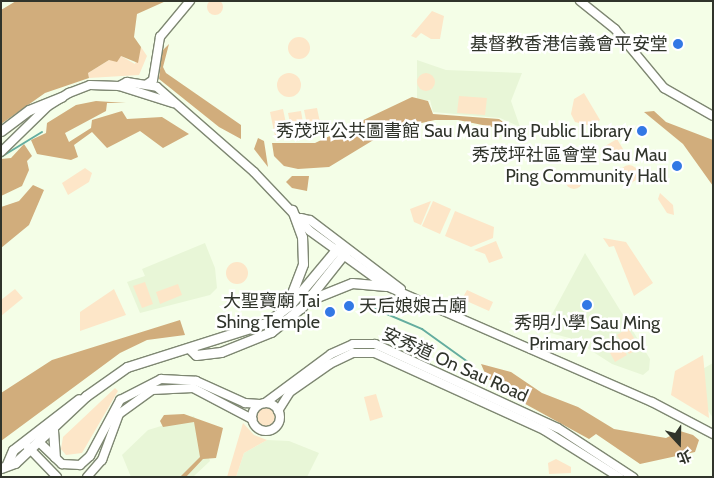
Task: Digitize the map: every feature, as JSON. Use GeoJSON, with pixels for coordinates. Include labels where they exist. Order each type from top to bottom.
{"type":"FeatureCollection","features":[{"type":"Feature","properties":{"kind":"main road"},"geometry":{"type":"LineString","coordinates":[[143,95],[147,84],[153,80],[154,61],[167,27],[190,1]]}},
{"type":"Feature","properties":{"kind":"main road"},"geometry":{"type":"LineString","coordinates":[[580,1],[615,29],[664,88],[713,116]]}},
{"type":"Feature","properties":{"kind":"main road"},"geometry":{"type":"LineString","coordinates":[[119,86],[127,82],[147,84],[174,103],[301,218],[386,286]]}},
{"type":"Feature","properties":{"kind":"main road"},"geometry":{"type":"LineString","coordinates":[[1,131],[29,110],[85,88],[119,86],[143,95],[174,103]]}},
{"type":"Feature","properties":{"kind":"main road"},"geometry":{"type":"LineString","coordinates":[[1,152],[61,97]]}},
{"type":"Feature","properties":{"kind":"main road"},"geometry":{"type":"LineString","coordinates":[[278,314],[298,284],[303,264],[302,237],[292,210]]}},
{"type":"Feature","properties":{"kind":"main road"},"geometry":{"type":"LineString","coordinates":[[190,349],[194,343],[240,334],[278,314],[340,251]]}},
{"type":"Feature","properties":{"kind":"main road"},"geometry":{"type":"LineString","coordinates":[[340,251],[403,290],[713,434]]}},
{"type":"Feature","properties":{"kind":"main road"},"geometry":{"type":"LineString","coordinates":[[4,466],[12,455],[27,446],[86,396],[127,367],[190,349],[202,354],[249,343],[285,323],[307,302],[340,251]]}},
{"type":"Feature","properties":{"kind":"main road"},"geometry":{"type":"LineString","coordinates":[[307,302],[343,285],[386,286],[403,290]]}},
{"type":"Feature","properties":{"kind":"main road","name":"安秀道 On Sau Road"},"geometry":{"type":"LineString","coordinates":[[263,404],[332,354],[353,344],[375,344],[558,428],[633,477]]}},
{"type":"Feature","properties":{"kind":"main road","name":"安秀道 On Sau Road"},"geometry":{"type":"LineString","coordinates":[[278,411],[290,392],[336,361],[358,352],[375,353],[544,430],[619,477]]}},
{"type":"Feature","properties":{"kind":"main road"},"geometry":{"type":"LineString","coordinates":[[39,442],[68,466],[84,463],[116,405],[154,381],[196,381],[245,403],[263,404],[278,411],[278,423],[270,430],[258,428],[252,420],[193,388],[152,390],[119,414],[102,460],[86,477]]}},
{"type":"Feature","properties":{"kind":"main road"},"geometry":{"type":"LineString","coordinates":[[4,466],[15,464],[27,446],[39,442],[86,396]]}},
{"type":"Feature","properties":{"kind":"main road"},"geometry":{"type":"LineString","coordinates":[[252,420],[263,404]]}},
{"type":"Feature","properties":{"kind":"main road"},"geometry":{"type":"LineString","coordinates":[[53,430],[55,457]]}},
{"type":"Feature","properties":{"kind":"main road"},"geometry":{"type":"LineString","coordinates":[[27,446],[57,477]]}},
{"type":"Feature","properties":{"kind":"shaded area"},"geometry":{"type":"Polygon","coordinates":[[[212,-1],[218,-1],[223,4],[221,13],[212,15],[207,10],[207,4],[212,-1]]]}},
{"type":"Feature","properties":{"kind":"shaded area"},"geometry":{"type":"Polygon","coordinates":[[[16,1],[166,1],[137,14],[134,37],[141,47],[138,63],[121,56],[117,62],[109,60],[88,73],[89,78],[45,93],[1,124],[1,10],[16,1]]]}},
{"type":"Feature","properties":{"kind":"shaded area"},"geometry":{"type":"Polygon","coordinates":[[[432,11],[444,16],[440,39],[431,39],[421,33],[416,38],[411,36],[432,11]]]}},
{"type":"Feature","properties":{"kind":"shaded area"},"geometry":{"type":"Polygon","coordinates":[[[299,37],[307,40],[310,48],[307,56],[299,59],[291,56],[288,48],[291,40],[299,37]]]}},
{"type":"Feature","properties":{"kind":"shaded area"},"geometry":{"type":"Polygon","coordinates":[[[169,44],[163,67],[166,73],[241,125],[241,139],[219,127],[159,79],[162,51],[169,44]]]}},
{"type":"Feature","properties":{"kind":"shaded area"},"geometry":{"type":"Polygon","coordinates":[[[141,47],[147,56],[139,75],[89,78],[88,73],[109,60],[121,56],[135,64],[141,47]]]}},
{"type":"Feature","properties":{"kind":"shaded area"},"geometry":{"type":"Polygon","coordinates":[[[417,60],[446,70],[522,73],[511,101],[520,127],[500,118],[433,112],[430,100],[417,100],[417,60]]]}},
{"type":"Feature","properties":{"kind":"shaded area"},"geometry":{"type":"Polygon","coordinates":[[[289,73],[294,74],[300,80],[300,90],[294,96],[289,97],[284,96],[278,90],[277,85],[278,80],[284,74],[289,73]]]}},
{"type":"Feature","properties":{"kind":"shaded area"},"geometry":{"type":"Polygon","coordinates":[[[426,73],[432,76],[435,82],[432,88],[426,91],[420,88],[417,82],[420,76],[426,73]]]}},
{"type":"Feature","properties":{"kind":"shaded area"},"geometry":{"type":"Polygon","coordinates":[[[584,93],[600,120],[591,126],[575,122],[571,114],[574,99],[584,93]]]}},
{"type":"Feature","properties":{"kind":"shaded area"},"geometry":{"type":"Polygon","coordinates":[[[459,96],[487,98],[485,115],[457,113],[459,96]]]}},
{"type":"Feature","properties":{"kind":"shaded area"},"geometry":{"type":"Polygon","coordinates":[[[412,97],[428,101],[433,114],[499,119],[524,136],[521,139],[502,129],[458,120],[435,120],[390,130],[329,167],[298,169],[284,166],[274,156],[272,143],[315,143],[412,97]]]}},
{"type":"Feature","properties":{"kind":"shaded area"},"geometry":{"type":"Polygon","coordinates":[[[96,101],[126,103],[107,103],[106,111],[65,133],[69,142],[91,128],[92,120],[122,111],[127,119],[162,117],[189,134],[163,148],[140,131],[107,148],[92,132],[74,145],[78,157],[71,160],[37,154],[31,140],[46,133],[47,123],[76,105],[96,101]]]}},
{"type":"Feature","properties":{"kind":"shaded area"},"geometry":{"type":"Polygon","coordinates":[[[317,108],[322,132],[309,134],[304,110],[317,108]]]}},
{"type":"Feature","properties":{"kind":"shaded area"},"geometry":{"type":"Polygon","coordinates":[[[283,109],[288,133],[275,136],[270,112],[283,109]]]}},
{"type":"Feature","properties":{"kind":"shaded area"},"geometry":{"type":"Polygon","coordinates":[[[301,111],[305,135],[293,137],[288,113],[301,111]]]}},
{"type":"Feature","properties":{"kind":"shaded area"},"geometry":{"type":"Polygon","coordinates":[[[654,111],[666,122],[713,140],[713,186],[683,144],[644,112],[654,111]]]}},
{"type":"Feature","properties":{"kind":"shaded area"},"geometry":{"type":"Polygon","coordinates":[[[258,138],[264,141],[268,167],[254,149],[258,138]]]}},
{"type":"Feature","properties":{"kind":"shaded area"},"geometry":{"type":"Polygon","coordinates":[[[617,139],[626,154],[614,163],[600,149],[617,139]]]}},
{"type":"Feature","properties":{"kind":"shaded area"},"geometry":{"type":"Polygon","coordinates":[[[24,144],[32,156],[27,161],[29,170],[22,186],[1,196],[1,159],[11,158],[24,144]]]}},
{"type":"Feature","properties":{"kind":"shaded area"},"geometry":{"type":"Polygon","coordinates":[[[629,165],[635,168],[638,174],[635,180],[629,183],[623,180],[620,174],[623,168],[629,165]]]}},
{"type":"Feature","properties":{"kind":"shaded area"},"geometry":{"type":"Polygon","coordinates":[[[85,168],[92,173],[89,182],[68,195],[62,183],[85,168]]]}},
{"type":"Feature","properties":{"kind":"shaded area"},"geometry":{"type":"Polygon","coordinates":[[[574,171],[580,174],[583,180],[580,186],[574,189],[568,186],[565,180],[568,174],[574,171]]]}},
{"type":"Feature","properties":{"kind":"shaded area"},"geometry":{"type":"Polygon","coordinates":[[[292,176],[309,176],[307,191],[292,188],[286,182],[292,176]]]}},
{"type":"Feature","properties":{"kind":"shaded area"},"geometry":{"type":"Polygon","coordinates":[[[33,185],[44,190],[29,225],[1,248],[1,207],[19,201],[33,185]]]}},
{"type":"Feature","properties":{"kind":"shaded area"},"geometry":{"type":"Polygon","coordinates":[[[660,193],[673,205],[674,215],[667,213],[658,199],[660,193]]]}},
{"type":"Feature","properties":{"kind":"shaded area"},"geometry":{"type":"Polygon","coordinates":[[[431,201],[421,225],[414,222],[410,209],[431,201]]]}},
{"type":"Feature","properties":{"kind":"shaded area"},"geometry":{"type":"Polygon","coordinates":[[[433,201],[451,209],[440,234],[422,226],[433,201]]]}},
{"type":"Feature","properties":{"kind":"shaded area"},"geometry":{"type":"Polygon","coordinates":[[[455,211],[494,227],[493,238],[471,247],[445,236],[455,211]]]}},
{"type":"Feature","properties":{"kind":"shaded area"},"geometry":{"type":"Polygon","coordinates":[[[603,238],[626,242],[653,283],[634,296],[614,246],[609,247],[603,238]]]}},
{"type":"Feature","properties":{"kind":"shaded area"},"geometry":{"type":"Polygon","coordinates":[[[496,241],[503,258],[489,263],[485,254],[474,250],[496,241]]]}},
{"type":"Feature","properties":{"kind":"shaded area"},"geometry":{"type":"Polygon","coordinates":[[[205,243],[215,268],[217,288],[210,295],[140,313],[127,282],[145,276],[142,269],[205,243]]]}},
{"type":"Feature","properties":{"kind":"shaded area","name":"秀明小學 Sau Ming Primary School"},"geometry":{"type":"Polygon","coordinates":[[[585,253],[650,359],[649,370],[643,375],[612,364],[573,339],[543,331],[585,253]]]}},
{"type":"Feature","properties":{"kind":"shaded area"},"geometry":{"type":"Polygon","coordinates":[[[237,262],[245,265],[248,273],[245,281],[237,284],[229,281],[226,273],[229,265],[237,262]]]}},
{"type":"Feature","properties":{"kind":"shaded area"},"geometry":{"type":"Polygon","coordinates":[[[145,282],[153,304],[142,308],[133,286],[145,282]]]}},
{"type":"Feature","properties":{"kind":"shaded area"},"geometry":{"type":"Polygon","coordinates":[[[178,284],[182,295],[160,304],[156,292],[178,284]]]}},
{"type":"Feature","properties":{"kind":"shaded area"},"geometry":{"type":"Polygon","coordinates":[[[15,289],[23,298],[1,316],[1,300],[15,289]]]}},
{"type":"Feature","properties":{"kind":"shaded area"},"geometry":{"type":"Polygon","coordinates":[[[114,289],[126,315],[80,331],[80,312],[114,289]]]}},
{"type":"Feature","properties":{"kind":"shaded area"},"geometry":{"type":"Polygon","coordinates":[[[467,290],[493,302],[489,311],[462,299],[467,290]]]}},
{"type":"Feature","properties":{"kind":"shaded area"},"geometry":{"type":"Polygon","coordinates":[[[180,320],[185,335],[147,340],[120,353],[1,441],[1,393],[52,360],[180,320]]]}},
{"type":"Feature","properties":{"kind":"shaded area"},"geometry":{"type":"Polygon","coordinates":[[[628,328],[640,348],[629,354],[617,335],[628,328]]]}},
{"type":"Feature","properties":{"kind":"shaded area"},"geometry":{"type":"Polygon","coordinates":[[[615,335],[627,355],[615,362],[604,342],[615,335]]]}},
{"type":"Feature","properties":{"kind":"shaded area"},"geometry":{"type":"Polygon","coordinates":[[[703,355],[709,418],[671,395],[675,371],[703,355]]]}},
{"type":"Feature","properties":{"kind":"shaded area"},"geometry":{"type":"Polygon","coordinates":[[[713,363],[713,418],[687,378],[713,363]]]}},
{"type":"Feature","properties":{"kind":"shaded area"},"geometry":{"type":"Polygon","coordinates":[[[481,364],[511,372],[542,393],[578,407],[614,429],[666,438],[680,431],[693,435],[699,440],[695,452],[640,464],[596,434],[589,439],[518,400],[487,378],[481,364]]]}},
{"type":"Feature","properties":{"kind":"shaded area"},"geometry":{"type":"Polygon","coordinates":[[[115,388],[118,391],[82,453],[66,455],[61,449],[63,437],[115,388]]]}},
{"type":"Feature","properties":{"kind":"shaded area"},"geometry":{"type":"Polygon","coordinates":[[[376,394],[383,417],[370,421],[364,397],[376,394]]]}},
{"type":"Feature","properties":{"kind":"shaded area"},"geometry":{"type":"Polygon","coordinates":[[[261,407],[269,407],[275,413],[275,421],[269,427],[261,427],[255,421],[255,413],[261,407]]]}},
{"type":"Feature","properties":{"kind":"shaded area"},"geometry":{"type":"Polygon","coordinates":[[[184,414],[223,428],[216,458],[203,459],[186,477],[180,477],[200,457],[194,422],[163,427],[160,421],[164,415],[184,414]]]}},
{"type":"Feature","properties":{"kind":"shaded area"},"geometry":{"type":"Polygon","coordinates":[[[194,416],[210,461],[193,477],[131,477],[122,455],[148,430],[194,416]]]}},
{"type":"Feature","properties":{"kind":"shaded area"},"geometry":{"type":"Polygon","coordinates":[[[243,423],[254,435],[267,440],[244,453],[236,477],[227,477],[243,423]]]}},
{"type":"Feature","properties":{"kind":"shaded area"},"geometry":{"type":"Polygon","coordinates":[[[267,440],[289,441],[319,453],[307,477],[236,477],[244,453],[267,440]]]}},
{"type":"Feature","properties":{"kind":"shaded area"},"geometry":{"type":"Polygon","coordinates":[[[556,459],[571,467],[571,473],[549,474],[548,463],[556,459]]]}},
{"type":"Feature","properties":{"kind":"waterway"},"geometry":{"type":"LineString","coordinates":[[1,157],[42,132]]}},
{"type":"Feature","properties":{"kind":"waterway"},"geometry":{"type":"LineString","coordinates":[[368,306],[422,329],[468,362],[484,383]]}},
{"type":"Feature","properties":{"kind":"place","name":"基督教香港信義會平安堂"},"geometry":{"type":"Point","coordinates":[678,44]}},
{"type":"Feature","properties":{"kind":"place","name":"秀茂坪公共圖書館 Sau Mau Ping Public Library"},"geometry":{"type":"Point","coordinates":[642,131]}},
{"type":"Feature","properties":{"kind":"place","name":"秀茂坪社區會堂 Sau Mau Ping Community Hall"},"geometry":{"type":"Point","coordinates":[677,166]}},
{"type":"Feature","properties":{"kind":"place","name":"秀明小學 Sau Ming Primary School"},"geometry":{"type":"Point","coordinates":[587,305]}},
{"type":"Feature","properties":{"kind":"place","name":"天后娘娘古廟"},"geometry":{"type":"Point","coordinates":[349,306]}},
{"type":"Feature","properties":{"kind":"place","name":"大聖寶廟 Tai Shing Temple"},"geometry":{"type":"Point","coordinates":[330,312]}}]}
